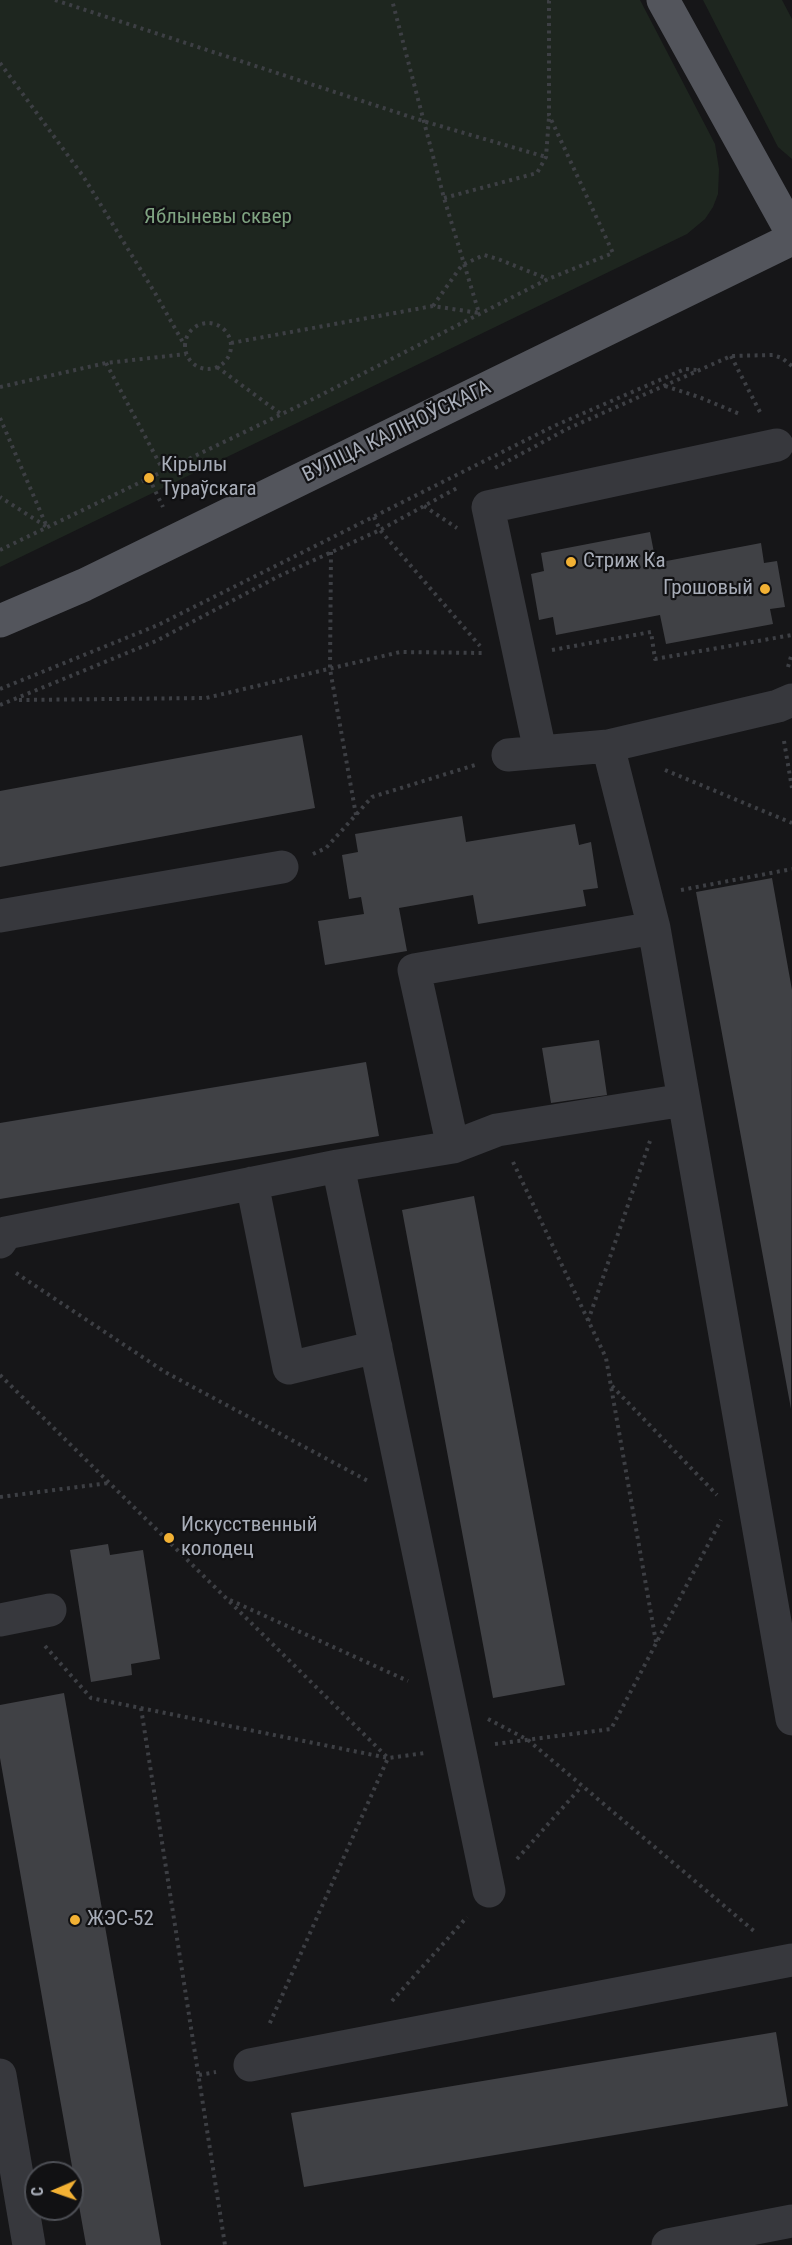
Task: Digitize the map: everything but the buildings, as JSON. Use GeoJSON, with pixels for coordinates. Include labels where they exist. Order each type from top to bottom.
{"type":"FeatureCollection","features":[{"type":"Feature","properties":{"kind":"main road"},"geometry":{"type":"LineString","coordinates":[[673,9],[792,233]]}},
{"type":"Feature","properties":{"kind":"main road","name":"ВУЛІЦА КАЛІНОЎСКАГА"},"geometry":{"type":"LineString","coordinates":[[0,621],[84,585],[792,239]]}},
{"type":"Feature","properties":{"kind":"lane"},"geometry":{"type":"LineString","coordinates":[[540,751],[488,507],[777,445]]}},
{"type":"Feature","properties":{"kind":"lane"},"geometry":{"type":"LineString","coordinates":[[508,755],[608,746],[785,703]]}},
{"type":"Feature","properties":{"kind":"lane"},"geometry":{"type":"LineString","coordinates":[[608,746],[654,928],[674,1101],[792,1719]]}},
{"type":"Feature","properties":{"kind":"lane"},"geometry":{"type":"LineString","coordinates":[[0,916],[282,867]]}},
{"type":"Feature","properties":{"kind":"lane"},"geometry":{"type":"LineString","coordinates":[[453,1147],[414,970],[654,928]]}},
{"type":"Feature","properties":{"kind":"lane"},"geometry":{"type":"LineString","coordinates":[[5,1256],[6,1233],[338,1166],[453,1147],[497,1130],[674,1101]]}},
{"type":"Feature","properties":{"kind":"lane"},"geometry":{"type":"LineString","coordinates":[[338,1166],[489,1891]]}},
{"type":"Feature","properties":{"kind":"lane"},"geometry":{"type":"LineString","coordinates":[[252,1183],[289,1368],[376,1347]]}},
{"type":"Feature","properties":{"kind":"lane"},"geometry":{"type":"LineString","coordinates":[[0,1620],[50,1610]]}},
{"type":"Feature","properties":{"kind":"lane"},"geometry":{"type":"LineString","coordinates":[[250,2066],[790,1960]]}},
{"type":"Feature","properties":{"kind":"lane"},"geometry":{"type":"LineString","coordinates":[[0,2075],[29,2245]]}},
{"type":"Feature","properties":{"kind":"lane"},"geometry":{"type":"LineString","coordinates":[[668,2245],[792,2221]]}},
{"type":"Feature","properties":{"kind":"path"},"geometry":{"type":"LineString","coordinates":[[55,0],[423,122],[546,157]]}},
{"type":"Feature","properties":{"kind":"path"},"geometry":{"type":"LineString","coordinates":[[392,0],[462,265],[478,314]]}},
{"type":"Feature","properties":{"kind":"path"},"geometry":{"type":"LineString","coordinates":[[444,198],[537,173],[546,157],[549,115],[549,1],[551,0]]}},
{"type":"Feature","properties":{"kind":"path"},"geometry":{"type":"LineString","coordinates":[[0,63],[83,177],[185,346]]}},
{"type":"Feature","properties":{"kind":"path"},"geometry":{"type":"LineString","coordinates":[[0,549],[281,414],[548,279],[613,253],[549,115]]}},
{"type":"Feature","properties":{"kind":"path"},"geometry":{"type":"LineString","coordinates":[[433,306],[462,265],[484,255],[548,279]]}},
{"type":"Feature","properties":{"kind":"path"},"geometry":{"type":"LineString","coordinates":[[231,344],[433,306],[478,314]]}},
{"type":"Feature","properties":{"kind":"path"},"geometry":{"type":"LineString","coordinates":[[217,368],[228,358],[231,344],[225,329],[211,322],[196,326],[186,338],[186,354],[190,361],[202,368],[217,368],[281,414]]}},
{"type":"Feature","properties":{"kind":"path"},"geometry":{"type":"LineString","coordinates":[[0,387],[106,363],[186,354]]}},
{"type":"Feature","properties":{"kind":"path"},"geometry":{"type":"LineString","coordinates":[[485,473],[567,429],[731,356],[773,354],[792,366]]}},
{"type":"Feature","properties":{"kind":"path"},"geometry":{"type":"LineString","coordinates":[[106,363],[163,470]]}},
{"type":"Feature","properties":{"kind":"path"},"geometry":{"type":"LineString","coordinates":[[0,689],[158,625],[374,518],[464,469],[554,426],[685,369],[699,370]]}},
{"type":"Feature","properties":{"kind":"path"},"geometry":{"type":"LineString","coordinates":[[664,386],[699,397],[748,418]]}},
{"type":"Feature","properties":{"kind":"path"},"geometry":{"type":"LineString","coordinates":[[0,418],[47,527]]}},
{"type":"Feature","properties":{"kind":"path"},"geometry":{"type":"LineString","coordinates":[[0,705],[156,640],[279,576],[380,530],[465,484]]}},
{"type":"Feature","properties":{"kind":"path"},"geometry":{"type":"LineString","coordinates":[[0,497],[47,527]]}},
{"type":"Feature","properties":{"kind":"path"},"geometry":{"type":"LineString","coordinates":[[15,700],[206,698],[400,652],[486,653],[380,530],[374,518]]}},
{"type":"Feature","properties":{"kind":"path"},"geometry":{"type":"LineString","coordinates":[[331,552],[330,669],[356,815]]}},
{"type":"Feature","properties":{"kind":"path"},"geometry":{"type":"LineString","coordinates":[[519,656],[651,632],[656,659],[792,635]]}},
{"type":"Feature","properties":{"kind":"path"},"geometry":{"type":"LineString","coordinates":[[785,703],[792,788]]}},
{"type":"Feature","properties":{"kind":"path"},"geometry":{"type":"LineString","coordinates":[[282,867],[326,848],[372,797],[508,755]]}},
{"type":"Feature","properties":{"kind":"path"},"geometry":{"type":"LineString","coordinates":[[662,769],[792,823]]}},
{"type":"Feature","properties":{"kind":"path"},"geometry":{"type":"LineString","coordinates":[[646,897],[792,869]]}},
{"type":"Feature","properties":{"kind":"path"},"geometry":{"type":"LineString","coordinates":[[588,1322],[674,1101]]}},
{"type":"Feature","properties":{"kind":"path"},"geometry":{"type":"LineString","coordinates":[[497,1130],[606,1358],[656,1643]]}},
{"type":"Feature","properties":{"kind":"path"},"geometry":{"type":"LineString","coordinates":[[5,1256],[165,1372],[408,1503]]}},
{"type":"Feature","properties":{"kind":"path"},"geometry":{"type":"LineString","coordinates":[[0,1375],[388,1758],[250,2066],[199,2075]]}},
{"type":"Feature","properties":{"kind":"path"},"geometry":{"type":"LineString","coordinates":[[611,1385],[720,1498]]}},
{"type":"Feature","properties":{"kind":"path"},"geometry":{"type":"LineString","coordinates":[[0,1497],[109,1483]]}},
{"type":"Feature","properties":{"kind":"path"},"geometry":{"type":"LineString","coordinates":[[226,1598],[450,1700],[528,1740],[790,1960]]}},
{"type":"Feature","properties":{"kind":"path"},"geometry":{"type":"LineString","coordinates":[[141,1708],[225,2245]]}},
{"type":"Feature","properties":{"kind":"green space","name":"Яблыневы сквер"},"geometry":{"type":"Polygon","coordinates":[[[0,0],[640,0],[715,144],[719,169],[718,194],[705,219],[687,234],[0,567],[0,0]]]}},
{"type":"Feature","properties":{"kind":"green space"},"geometry":{"type":"Polygon","coordinates":[[[703,0],[782,0],[792,19],[792,159],[778,147],[703,0]]]}},
{"type":"Feature","properties":{"kind":"place","name":"Кірылы Тураўскага"},"geometry":{"type":"Point","coordinates":[149,478]}},
{"type":"Feature","properties":{"kind":"place","name":"Стриж Ка"},"geometry":{"type":"Point","coordinates":[571,562]}},
{"type":"Feature","properties":{"kind":"place","name":"Грошовый"},"geometry":{"type":"Point","coordinates":[765,589]}},
{"type":"Feature","properties":{"kind":"place","name":"Искусственный колодец"},"geometry":{"type":"Point","coordinates":[169,1538]}},
{"type":"Feature","properties":{"kind":"place","name":"ЖЭС-52"},"geometry":{"type":"Point","coordinates":[75,1920]}}]}
